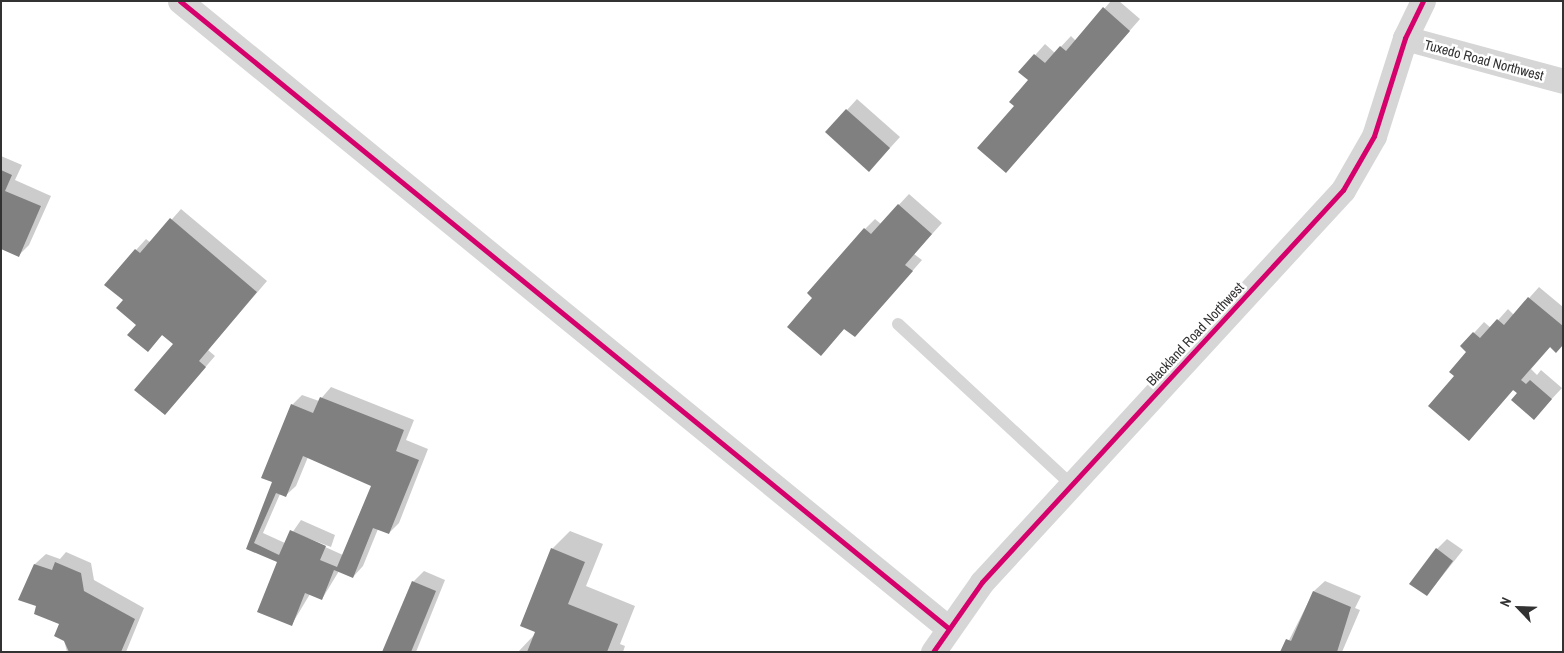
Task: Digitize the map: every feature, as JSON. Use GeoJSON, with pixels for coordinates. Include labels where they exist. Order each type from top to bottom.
{"type":"FeatureCollection","features":[{"type":"Feature","properties":{"kind":"street"},"geometry":{"type":"LineString","coordinates":[[180,1],[947,626]]}},
{"type":"Feature","properties":{"kind":"street","name":"Blackland Road Northwest"},"geometry":{"type":"LineString","coordinates":[[932,652],[947,626],[1072,484],[1343,190],[1374,136],[1405,38],[1422,1]]}},
{"type":"Feature","properties":{"kind":"street","name":"Tuxedo Road Northwest"},"geometry":{"type":"LineString","coordinates":[[1405,38],[1563,81]]}},
{"type":"Feature","properties":{"kind":"lane"},"geometry":{"type":"LineString","coordinates":[[898,324],[1072,484]]}},
{"type":"Feature","properties":{"kind":"building"},"geometry":{"type":"Polygon","coordinates":[[[1103,7],[1130,31],[1006,173],[977,148],[1014,106],[1009,102],[1028,80],[1018,72],[1034,54],[1045,63],[1060,46],[1066,51],[1103,7]]]}},
{"type":"Feature","properties":{"kind":"building"},"geometry":{"type":"Polygon","coordinates":[[[846,109],[890,148],[869,172],[825,132],[846,109]]]}},
{"type":"Feature","properties":{"kind":"building"},"geometry":{"type":"Polygon","coordinates":[[[1,170],[12,175],[5,191],[41,206],[19,257],[1,249],[1,170]]]}},
{"type":"Feature","properties":{"kind":"building"},"geometry":{"type":"Polygon","coordinates":[[[898,204],[932,234],[905,265],[913,271],[855,337],[844,329],[821,356],[787,327],[812,298],[807,293],[864,228],[871,234],[898,204]]]}},
{"type":"Feature","properties":{"kind":"building"},"geometry":{"type":"Polygon","coordinates":[[[170,218],[257,292],[199,361],[206,367],[165,415],[134,390],[173,344],[162,335],[148,352],[127,335],[136,325],[116,308],[123,300],[104,285],[135,249],[140,253],[170,218]]]}},
{"type":"Feature","properties":{"kind":"building"},"geometry":{"type":"Polygon","coordinates":[[[1528,297],[1563,326],[1563,345],[1556,353],[1550,347],[1521,380],[1526,384],[1530,380],[1552,399],[1534,420],[1511,400],[1517,393],[1513,390],[1469,441],[1428,406],[1454,376],[1449,372],[1466,352],[1460,346],[1473,332],[1480,338],[1497,319],[1504,325],[1528,297]]]}},
{"type":"Feature","properties":{"kind":"building"},"geometry":{"type":"Polygon","coordinates":[[[320,397],[404,430],[396,451],[419,460],[389,534],[373,528],[353,578],[334,570],[322,600],[305,593],[292,626],[257,612],[277,562],[246,549],[272,482],[261,478],[291,404],[313,413],[320,397]],[[303,456],[286,497],[276,493],[254,543],[279,555],[290,530],[326,546],[320,560],[337,567],[371,486],[303,456]]]}},
{"type":"Feature","properties":{"kind":"building"},"geometry":{"type":"Polygon","coordinates":[[[551,548],[585,562],[568,604],[618,624],[607,652],[527,652],[535,632],[520,626],[551,548]]]}},
{"type":"Feature","properties":{"kind":"building"},"geometry":{"type":"Polygon","coordinates":[[[1436,548],[1453,561],[1427,596],[1409,584],[1436,548]]]}},
{"type":"Feature","properties":{"kind":"building"},"geometry":{"type":"Polygon","coordinates":[[[55,562],[81,573],[84,591],[135,619],[121,652],[69,652],[64,641],[54,636],[59,624],[34,614],[36,606],[18,600],[34,564],[52,570],[55,562]]]}},
{"type":"Feature","properties":{"kind":"building"},"geometry":{"type":"Polygon","coordinates":[[[412,581],[436,591],[411,652],[382,652],[412,581]]]}},
{"type":"Feature","properties":{"kind":"building"},"geometry":{"type":"Polygon","coordinates":[[[1313,591],[1351,607],[1337,652],[1280,652],[1286,639],[1291,641],[1313,591]]]}},
{"type":"Feature","properties":{"kind":"cycle path"},"geometry":{"type":"LineString","coordinates":[[180,1],[947,627]]}},
{"type":"Feature","properties":{"kind":"cycle path"},"geometry":{"type":"LineString","coordinates":[[933,652],[982,582],[1343,190],[1374,136],[1405,38],[1423,1]]}}]}
